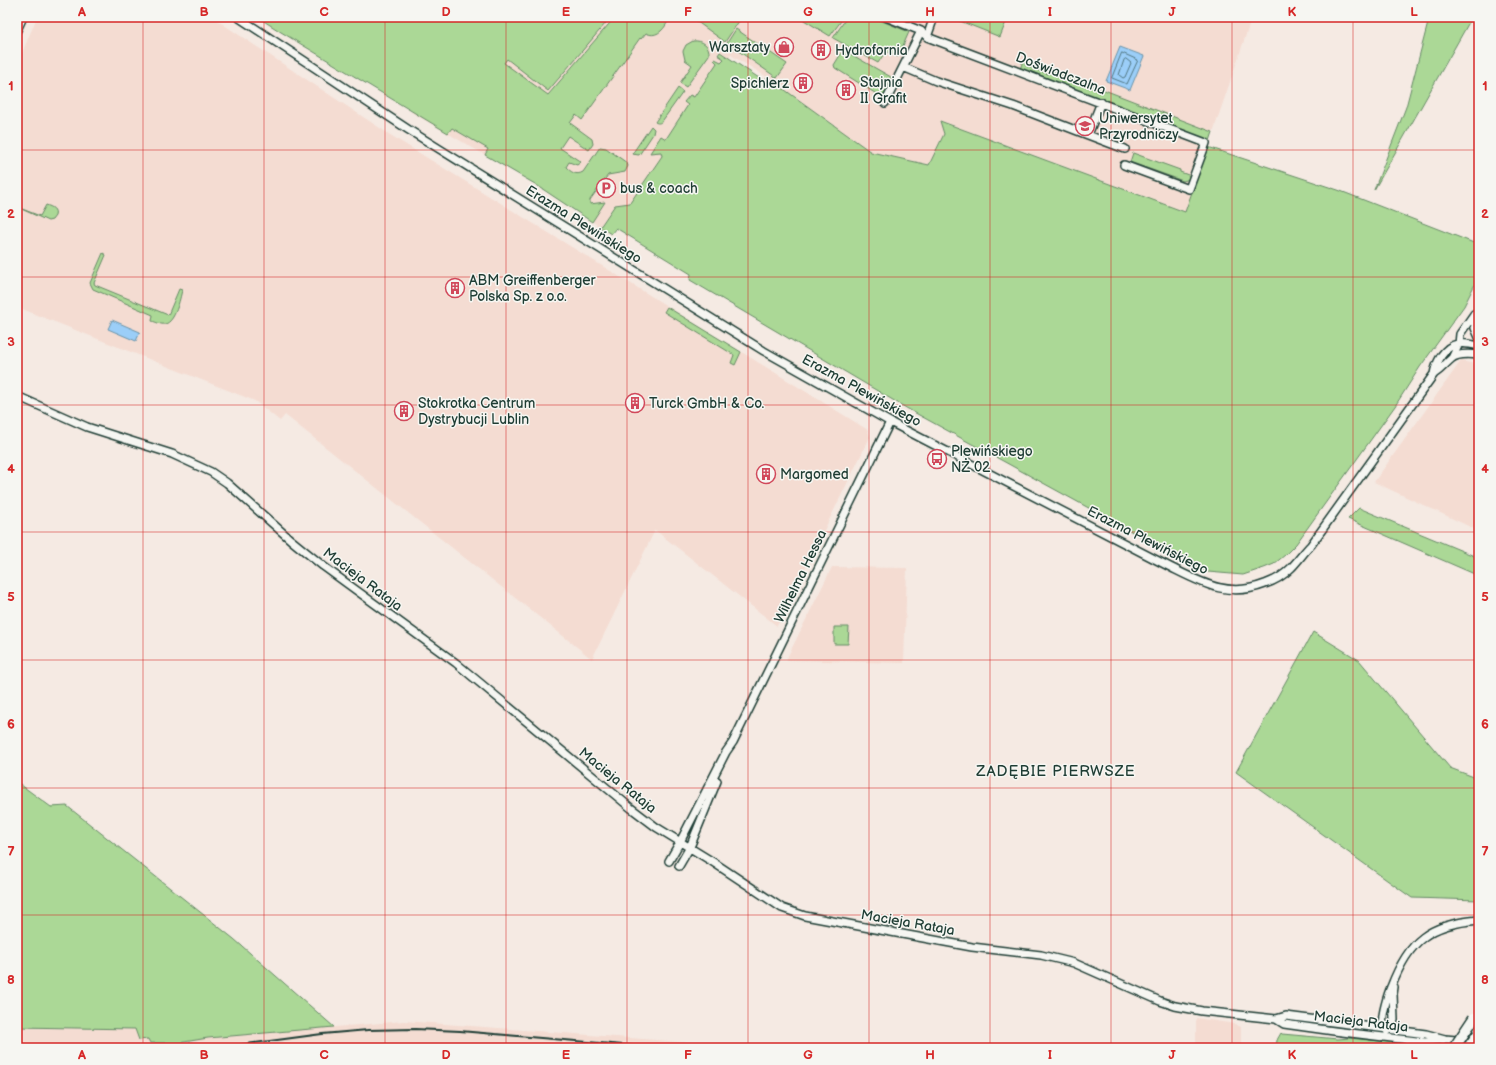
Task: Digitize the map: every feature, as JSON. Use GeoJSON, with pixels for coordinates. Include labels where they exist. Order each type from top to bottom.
{"type":"FeatureCollection","features":[{"type":"Feature","properties":{"kind":"street"},"geometry":{"type":"LineString","coordinates":[[17,30],[23,17]]}},
{"type":"Feature","properties":{"kind":"street","name":"Erazma Plewińskiego"},"geometry":{"type":"LineString","coordinates":[[238,17],[409,130],[764,351],[890,422],[1200,582],[1224,589],[1241,590],[1254,588],[1280,577],[1296,563],[1434,374],[1442,369],[1452,358],[1463,355],[1479,355]]}},
{"type":"Feature","properties":{"kind":"street"},"geometry":{"type":"LineString","coordinates":[[886,17],[920,31],[927,37],[934,17]]}},
{"type":"Feature","properties":{"kind":"street"},"geometry":{"type":"LineString","coordinates":[[885,103],[920,31]]}},
{"type":"Feature","properties":{"kind":"street","name":"Doświadczalna"},"geometry":{"type":"LineString","coordinates":[[927,37],[1206,142],[1189,190],[1124,165]]}},
{"type":"Feature","properties":{"kind":"street"},"geometry":{"type":"LineString","coordinates":[[903,67],[936,81],[1013,106],[1125,149]]}},
{"type":"Feature","properties":{"kind":"street"},"geometry":{"type":"LineString","coordinates":[[1088,135],[1101,102]]}},
{"type":"Feature","properties":{"kind":"street"},"geometry":{"type":"LineString","coordinates":[[1452,358],[1459,344],[1460,334],[1474,314],[1475,328],[1479,336]]}},
{"type":"Feature","properties":{"kind":"street"},"geometry":{"type":"LineString","coordinates":[[1459,344],[1466,343],[1479,346]]}},
{"type":"Feature","properties":{"kind":"street"},"geometry":{"type":"LineString","coordinates":[[1459,344],[1463,355]]}},
{"type":"Feature","properties":{"kind":"street","name":"Erazma Plewińskiego"},"geometry":{"type":"LineString","coordinates":[[1434,374],[1435,365],[1444,352],[1452,345],[1459,344]]}},
{"type":"Feature","properties":{"kind":"street","name":"Macieja Rataja"},"geometry":{"type":"LineString","coordinates":[[17,396],[87,427],[172,454],[211,472],[227,483],[291,540],[323,566],[456,664],[631,808],[656,827],[782,908],[804,916],[972,947],[1042,955],[1074,963],[1175,1006],[1202,1012],[1276,1018],[1286,1016],[1387,1033],[1426,1034],[1445,1039],[1479,1042]]}},
{"type":"Feature","properties":{"kind":"street","name":"Wilhelma Hessa"},"geometry":{"type":"LineString","coordinates":[[668,861],[680,842],[726,752],[733,742],[890,422]]}},
{"type":"Feature","properties":{"kind":"street","name":"Wilhelma Hessa"},"geometry":{"type":"LineString","coordinates":[[679,866],[690,848],[713,788],[731,752],[733,742]]}},
{"type":"Feature","properties":{"kind":"street"},"geometry":{"type":"LineString","coordinates":[[1387,1033],[1382,1019],[1389,993],[1406,954],[1421,940],[1435,930],[1447,925],[1479,920]]}},
{"type":"Feature","properties":{"kind":"street"},"geometry":{"type":"LineString","coordinates":[[1468,921],[1479,923]]}},
{"type":"Feature","properties":{"kind":"street"},"geometry":{"type":"LineString","coordinates":[[1387,1033],[1394,1020],[1393,994],[1397,972]]}},
{"type":"Feature","properties":{"kind":"street"},"geometry":{"type":"LineString","coordinates":[[1454,1048],[1474,1018]]}},
{"type":"Feature","properties":{"kind":"street"},"geometry":{"type":"LineString","coordinates":[[1468,1048],[1479,1033]]}},
{"type":"Feature","properties":{"kind":"shaded area"},"geometry":{"type":"Polygon","coordinates":[[[37,17],[212,17],[395,138],[868,430],[870,437],[777,626],[655,530],[592,659],[285,415],[280,421],[255,401],[17,307],[17,65],[37,17]]]}},
{"type":"Feature","properties":{"kind":"shaded area","name":"Uniwersytet Przyrodniczy"},"geometry":{"type":"Polygon","coordinates":[[[489,17],[1252,17],[1186,212],[941,121],[944,134],[929,165],[871,152],[767,77],[731,55],[611,234],[535,184],[411,112],[489,17]]]}},
{"type":"Feature","properties":{"kind":"shaded area"},"geometry":{"type":"Polygon","coordinates":[[[1461,361],[1479,365],[1479,531],[1374,482],[1461,361]]]}},
{"type":"Feature","properties":{"kind":"shaded area"},"geometry":{"type":"Polygon","coordinates":[[[832,567],[907,568],[904,663],[786,660],[832,567]]]}},
{"type":"Feature","properties":{"kind":"shaded area"},"geometry":{"type":"Polygon","coordinates":[[[1196,1018],[1235,1024],[1241,1027],[1241,1048],[1196,1048],[1196,1018]]]}},
{"type":"Feature","properties":{"kind":"shaded area"},"geometry":{"type":"Polygon","coordinates":[[[404,1021],[762,1048],[17,1048],[17,1027],[135,1029],[148,1039],[150,1043],[178,1043],[208,1038],[404,1021]]]}},
{"type":"Feature","properties":{"kind":"green space"},"geometry":{"type":"Polygon","coordinates":[[[611,17],[548,91],[507,59],[504,63],[548,95],[615,17],[666,17],[667,23],[658,33],[653,35],[646,33],[641,39],[640,38],[582,120],[576,115],[570,123],[592,139],[593,144],[589,150],[568,136],[560,148],[581,162],[577,165],[569,162],[566,167],[572,172],[576,173],[583,172],[600,147],[606,148],[627,163],[628,166],[625,172],[608,175],[590,200],[590,204],[605,202],[592,222],[535,184],[485,155],[488,149],[452,128],[448,133],[281,32],[259,18],[611,17]]]}},
{"type":"Feature","properties":{"kind":"green space"},"geometry":{"type":"Polygon","coordinates":[[[698,17],[741,18],[725,42],[696,21],[698,17]]]}},
{"type":"Feature","properties":{"kind":"green space"},"geometry":{"type":"Polygon","coordinates":[[[799,17],[844,17],[830,36],[799,17]]]}},
{"type":"Feature","properties":{"kind":"green space"},"geometry":{"type":"Polygon","coordinates":[[[847,17],[872,17],[909,32],[898,57],[888,52],[884,54],[878,63],[833,38],[847,17]]]}},
{"type":"Feature","properties":{"kind":"green space"},"geometry":{"type":"Polygon","coordinates":[[[950,17],[1008,17],[1000,37],[950,17]]]}},
{"type":"Feature","properties":{"kind":"green space"},"geometry":{"type":"Polygon","coordinates":[[[1424,17],[1472,17],[1374,190],[1406,107],[1429,19],[1424,17]]]}},
{"type":"Feature","properties":{"kind":"green space"},"geometry":{"type":"Polygon","coordinates":[[[736,29],[787,64],[777,78],[727,43],[736,29]]]}},
{"type":"Feature","properties":{"kind":"green space"},"geometry":{"type":"Polygon","coordinates":[[[693,41],[699,41],[705,44],[708,48],[709,55],[686,87],[680,83],[692,65],[685,60],[683,51],[686,45],[693,41]]]}},
{"type":"Feature","properties":{"kind":"green space"},"geometry":{"type":"Polygon","coordinates":[[[720,52],[765,82],[767,77],[871,152],[929,165],[944,134],[940,121],[1185,212],[1208,147],[1338,190],[1479,245],[1479,276],[1464,306],[1420,367],[1395,406],[1296,544],[1274,564],[1243,575],[1208,572],[908,409],[690,280],[691,274],[616,228],[611,234],[600,227],[615,205],[630,203],[662,156],[661,152],[650,153],[661,136],[666,139],[688,105],[684,102],[690,95],[694,97],[717,63],[714,60],[715,59],[721,62],[724,59],[718,55],[720,52]]]}},
{"type":"Feature","properties":{"kind":"green space"},"geometry":{"type":"Polygon","coordinates":[[[842,52],[847,52],[891,77],[893,81],[886,94],[881,96],[878,95],[835,68],[834,65],[842,52]]]}},
{"type":"Feature","properties":{"kind":"green space"},"geometry":{"type":"Polygon","coordinates":[[[1027,60],[1025,65],[1048,74],[1050,69],[1213,132],[1210,141],[1020,69],[1023,61],[1027,60]]]}},
{"type":"Feature","properties":{"kind":"green space"},"geometry":{"type":"Polygon","coordinates":[[[678,88],[683,92],[662,121],[658,123],[655,122],[678,88]]]}},
{"type":"Feature","properties":{"kind":"green space"},"geometry":{"type":"Polygon","coordinates":[[[651,126],[654,129],[653,134],[639,155],[632,154],[651,126]]]}},
{"type":"Feature","properties":{"kind":"green space"},"geometry":{"type":"Polygon","coordinates":[[[1133,153],[1180,170],[1180,172],[1191,176],[1190,179],[1183,181],[1130,162],[1133,153]]]}},
{"type":"Feature","properties":{"kind":"green space"},"geometry":{"type":"Polygon","coordinates":[[[46,205],[55,210],[55,216],[52,220],[48,221],[17,207],[40,216],[46,205]]]}},
{"type":"Feature","properties":{"kind":"green space"},"geometry":{"type":"Polygon","coordinates":[[[103,253],[106,255],[94,283],[95,285],[168,315],[179,289],[182,290],[174,315],[169,322],[162,324],[152,321],[153,315],[93,289],[90,283],[103,253]]]}},
{"type":"Feature","properties":{"kind":"green space"},"geometry":{"type":"Polygon","coordinates":[[[667,307],[741,352],[735,365],[731,363],[734,355],[664,312],[667,307]]]}},
{"type":"Feature","properties":{"kind":"green space"},"geometry":{"type":"Polygon","coordinates":[[[1359,508],[1479,558],[1479,576],[1348,519],[1359,508]]]}},
{"type":"Feature","properties":{"kind":"green space"},"geometry":{"type":"Polygon","coordinates":[[[834,627],[849,627],[848,644],[834,644],[834,627]]]}},
{"type":"Feature","properties":{"kind":"green space"},"geometry":{"type":"Polygon","coordinates":[[[1313,632],[1359,660],[1450,768],[1479,779],[1479,900],[1412,898],[1236,772],[1313,632]]]}},
{"type":"Feature","properties":{"kind":"green space"},"geometry":{"type":"Polygon","coordinates":[[[17,782],[51,807],[67,806],[234,939],[334,1027],[208,1038],[178,1043],[150,1043],[148,1039],[139,1040],[135,1029],[17,1027],[17,782]]]}},
{"type":"Feature","properties":{"kind":"green space"},"geometry":{"type":"Polygon","coordinates":[[[1281,1033],[1431,1046],[1430,1048],[1276,1048],[1277,1040],[1281,1033]]]}},
{"type":"Feature","properties":{"kind":"water"},"geometry":{"type":"Polygon","coordinates":[[[1120,47],[1144,56],[1130,90],[1106,81],[1120,47]]]}},
{"type":"Feature","properties":{"kind":"water"},"geometry":{"type":"Polygon","coordinates":[[[112,320],[140,332],[136,341],[108,329],[112,320]]]}},
{"type":"Feature","properties":{"kind":"railway"},"geometry":{"type":"LineString","coordinates":[[217,1048],[322,1034],[368,1030],[415,1029],[460,1031],[658,1048]]}},
{"type":"Feature","properties":{"kind":"place","name":"Warsztaty"},"geometry":{"type":"Point","coordinates":[784,47]}},
{"type":"Feature","properties":{"kind":"place","name":"Hydrofornia"},"geometry":{"type":"Point","coordinates":[821,50]}},
{"type":"Feature","properties":{"kind":"place","name":"Spichlerz"},"geometry":{"type":"Point","coordinates":[803,83]}},
{"type":"Feature","properties":{"kind":"place","name":"Stajnia II Grafit"},"geometry":{"type":"Point","coordinates":[846,90]}},
{"type":"Feature","properties":{"kind":"place","name":"Uniwersytet Przyrodniczy"},"geometry":{"type":"Point","coordinates":[1085,126]}},
{"type":"Feature","properties":{"kind":"place","name":"bus & coach"},"geometry":{"type":"Point","coordinates":[606,188]}},
{"type":"Feature","properties":{"kind":"place","name":"ABM Greiffenberger Polska Sp. z o.o."},"geometry":{"type":"Point","coordinates":[455,288]}},
{"type":"Feature","properties":{"kind":"place","name":"Turck GmbH & Co."},"geometry":{"type":"Point","coordinates":[635,403]}},
{"type":"Feature","properties":{"kind":"place","name":"Stokrotka Centrum Dystrybucji Lublin"},"geometry":{"type":"Point","coordinates":[404,411]}},
{"type":"Feature","properties":{"kind":"place","name":"Plewińskiego NŻ 02"},"geometry":{"type":"Point","coordinates":[937,459]}},
{"type":"Feature","properties":{"kind":"place","name":"Margomed"},"geometry":{"type":"Point","coordinates":[766,474]}},
{"type":"Feature","properties":{"kind":"district","name":"ZADĘBIE PIERWSZE"},"geometry":{"type":"Point","coordinates":[1056,771]}}]}
